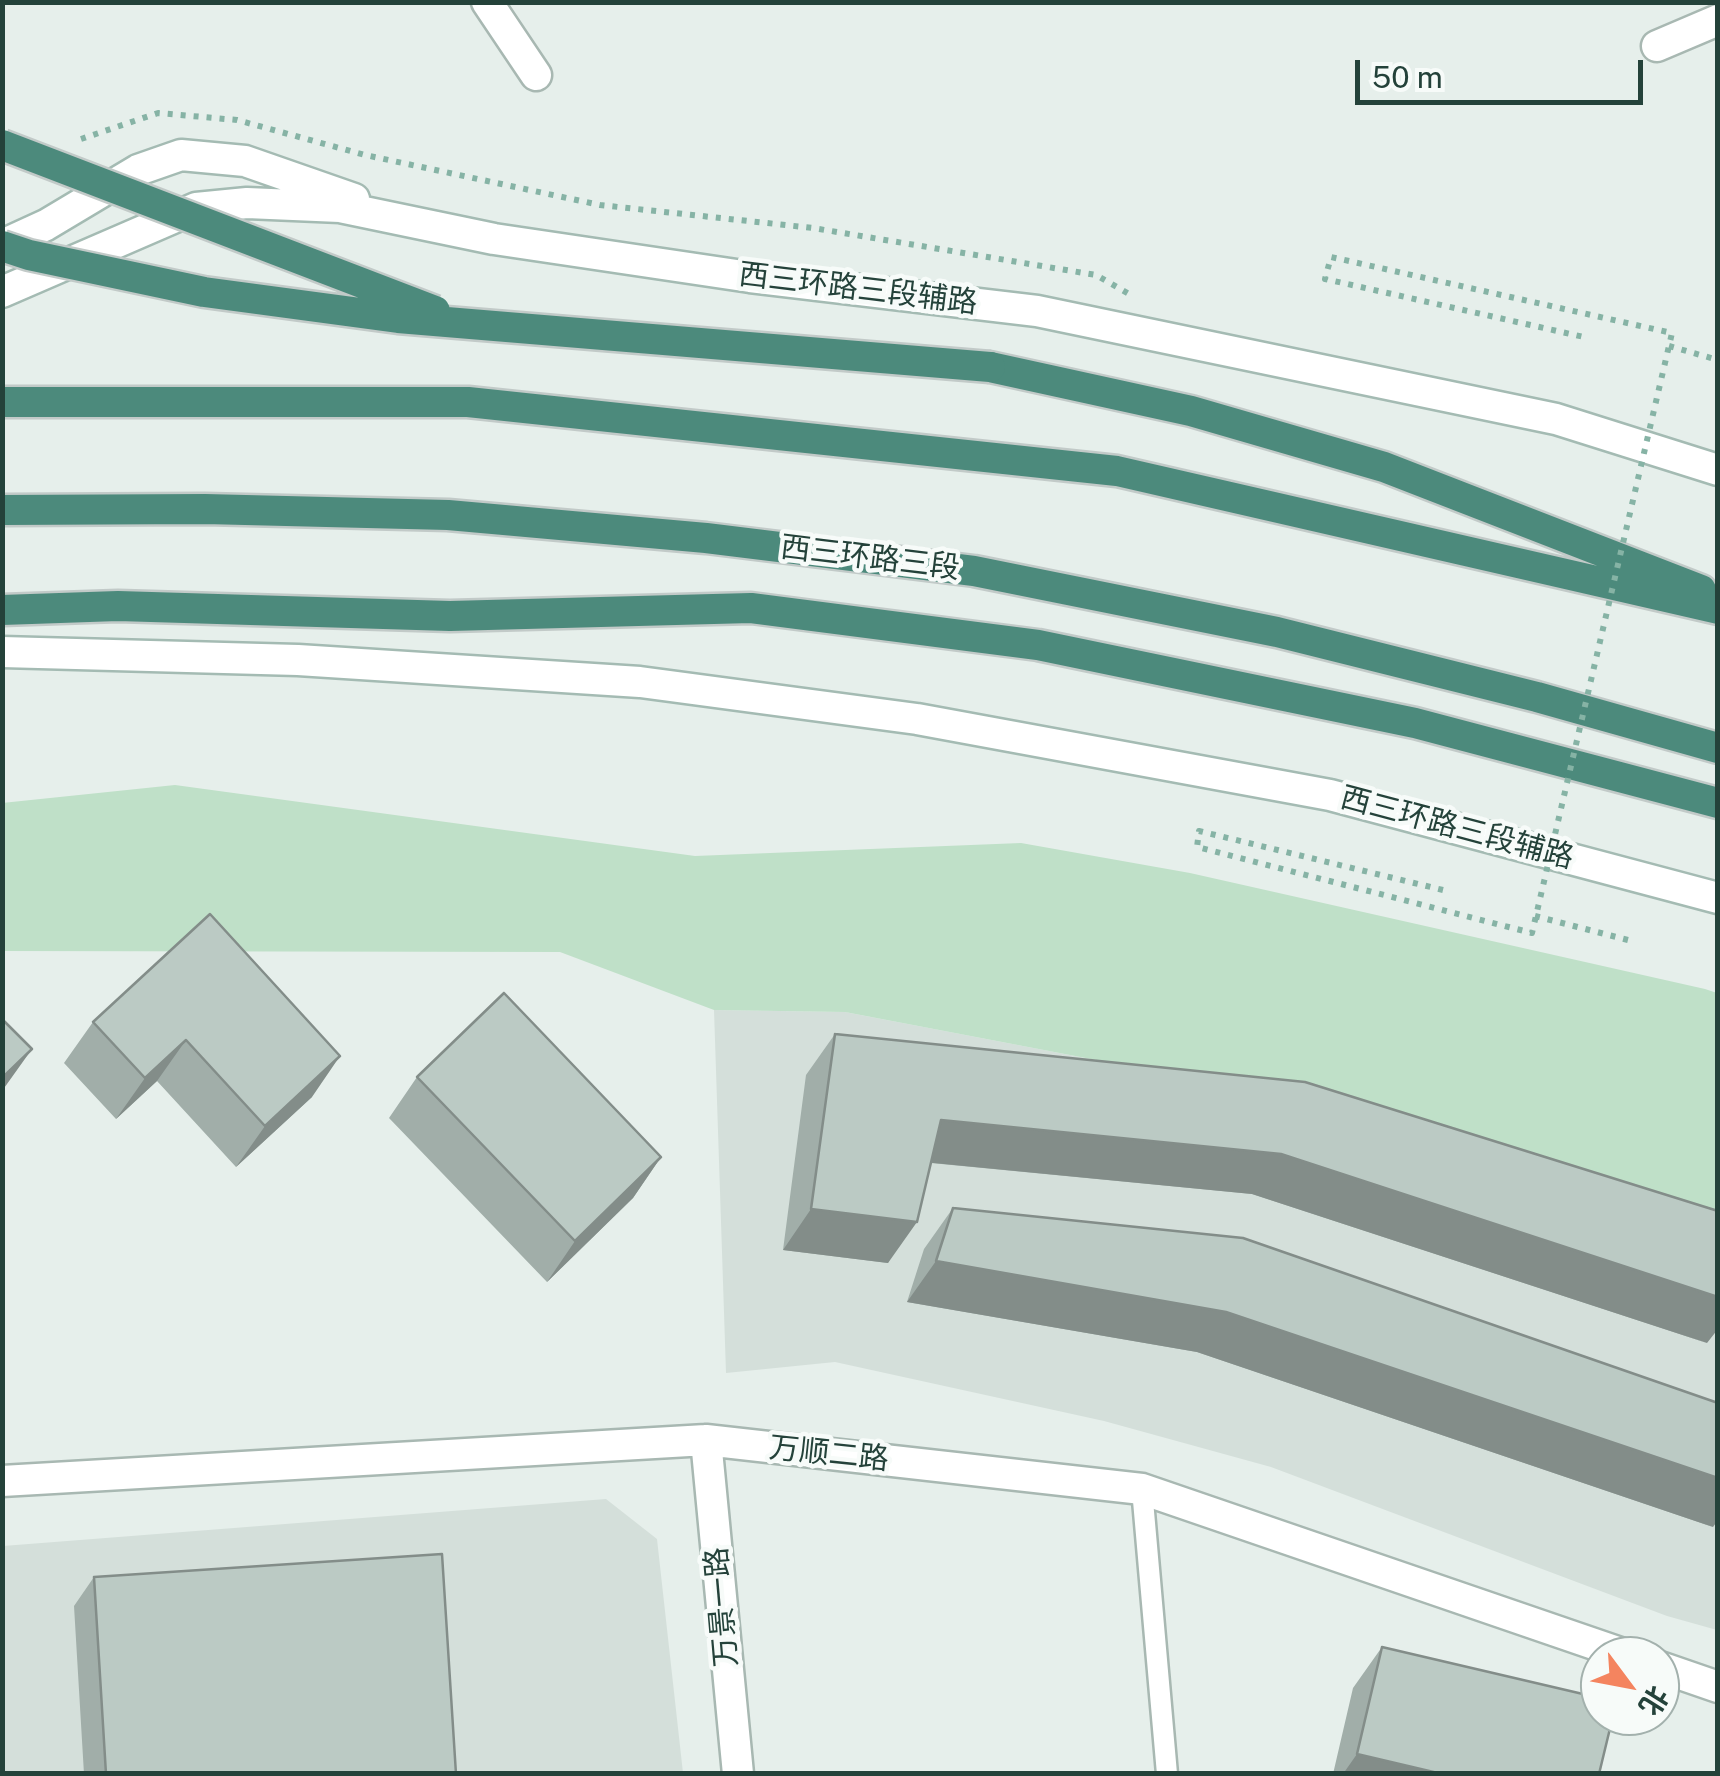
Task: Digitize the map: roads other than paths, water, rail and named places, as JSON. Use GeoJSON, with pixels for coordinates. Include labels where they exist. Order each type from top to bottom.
{"type":"FeatureCollection","features":[{"type":"Feature","properties":{"kind":"highway"},"geometry":{"type":"LineString","coordinates":[[2,145],[466,323]]}},
{"type":"Feature","properties":{"kind":"highway"},"geometry":{"type":"LineString","coordinates":[[2,245],[29,255],[204,292],[398,318],[990,367],[1191,411],[1384,467],[1718,596]]}},
{"type":"Feature","properties":{"kind":"highway"},"geometry":{"type":"LineString","coordinates":[[2,402],[468,402],[1117,471],[1718,610]]}},
{"type":"Feature","properties":{"kind":"highway","name":"西三环路三段"},"geometry":{"type":"LineString","coordinates":[[2,510],[205,509],[448,515],[706,538],[974,571],[1277,632],[1537,697],[1718,748]]}},
{"type":"Feature","properties":{"kind":"highway"},"geometry":{"type":"LineString","coordinates":[[2,610],[118,606],[450,616],[751,608],[1038,645],[1415,722],[1718,803]]}},
{"type":"Feature","properties":{"kind":"main road"},"geometry":{"type":"LineString","coordinates":[[487,2],[536,75]]}},
{"type":"Feature","properties":{"kind":"main road"},"geometry":{"type":"LineString","coordinates":[[1656,46],[1718,20]]}},
{"type":"Feature","properties":{"kind":"main road"},"geometry":{"type":"LineString","coordinates":[[2,245],[46,225],[138,170],[182,155],[245,161],[412,222]]}},
{"type":"Feature","properties":{"kind":"main road","name":"西三环路三段辅路"},"geometry":{"type":"LineString","coordinates":[[2,292],[196,208],[247,203],[340,206],[494,239],[750,277],[1037,311],[1556,418],[1718,470]]}},
{"type":"Feature","properties":{"kind":"main road","name":"西三环路三段辅路"},"geometry":{"type":"LineString","coordinates":[[2,652],[298,660],[640,682],[917,718],[1330,795],[1718,898]]}},
{"type":"Feature","properties":{"kind":"main road","name":"万顺二路"},"geometry":{"type":"LineString","coordinates":[[2,1481],[706,1440],[1142,1489],[1580,1640]]}},
{"type":"Feature","properties":{"kind":"main road","name":"万景一路"},"geometry":{"type":"LineString","coordinates":[[706,1440],[738,1774]]}},
{"type":"Feature","properties":{"kind":"main road"},"geometry":{"type":"LineString","coordinates":[[1680,1674],[1718,1686]]}},
{"type":"Feature","properties":{"kind":"lane"},"geometry":{"type":"LineString","coordinates":[[1142,1489],[1167,1774]]}}]}
